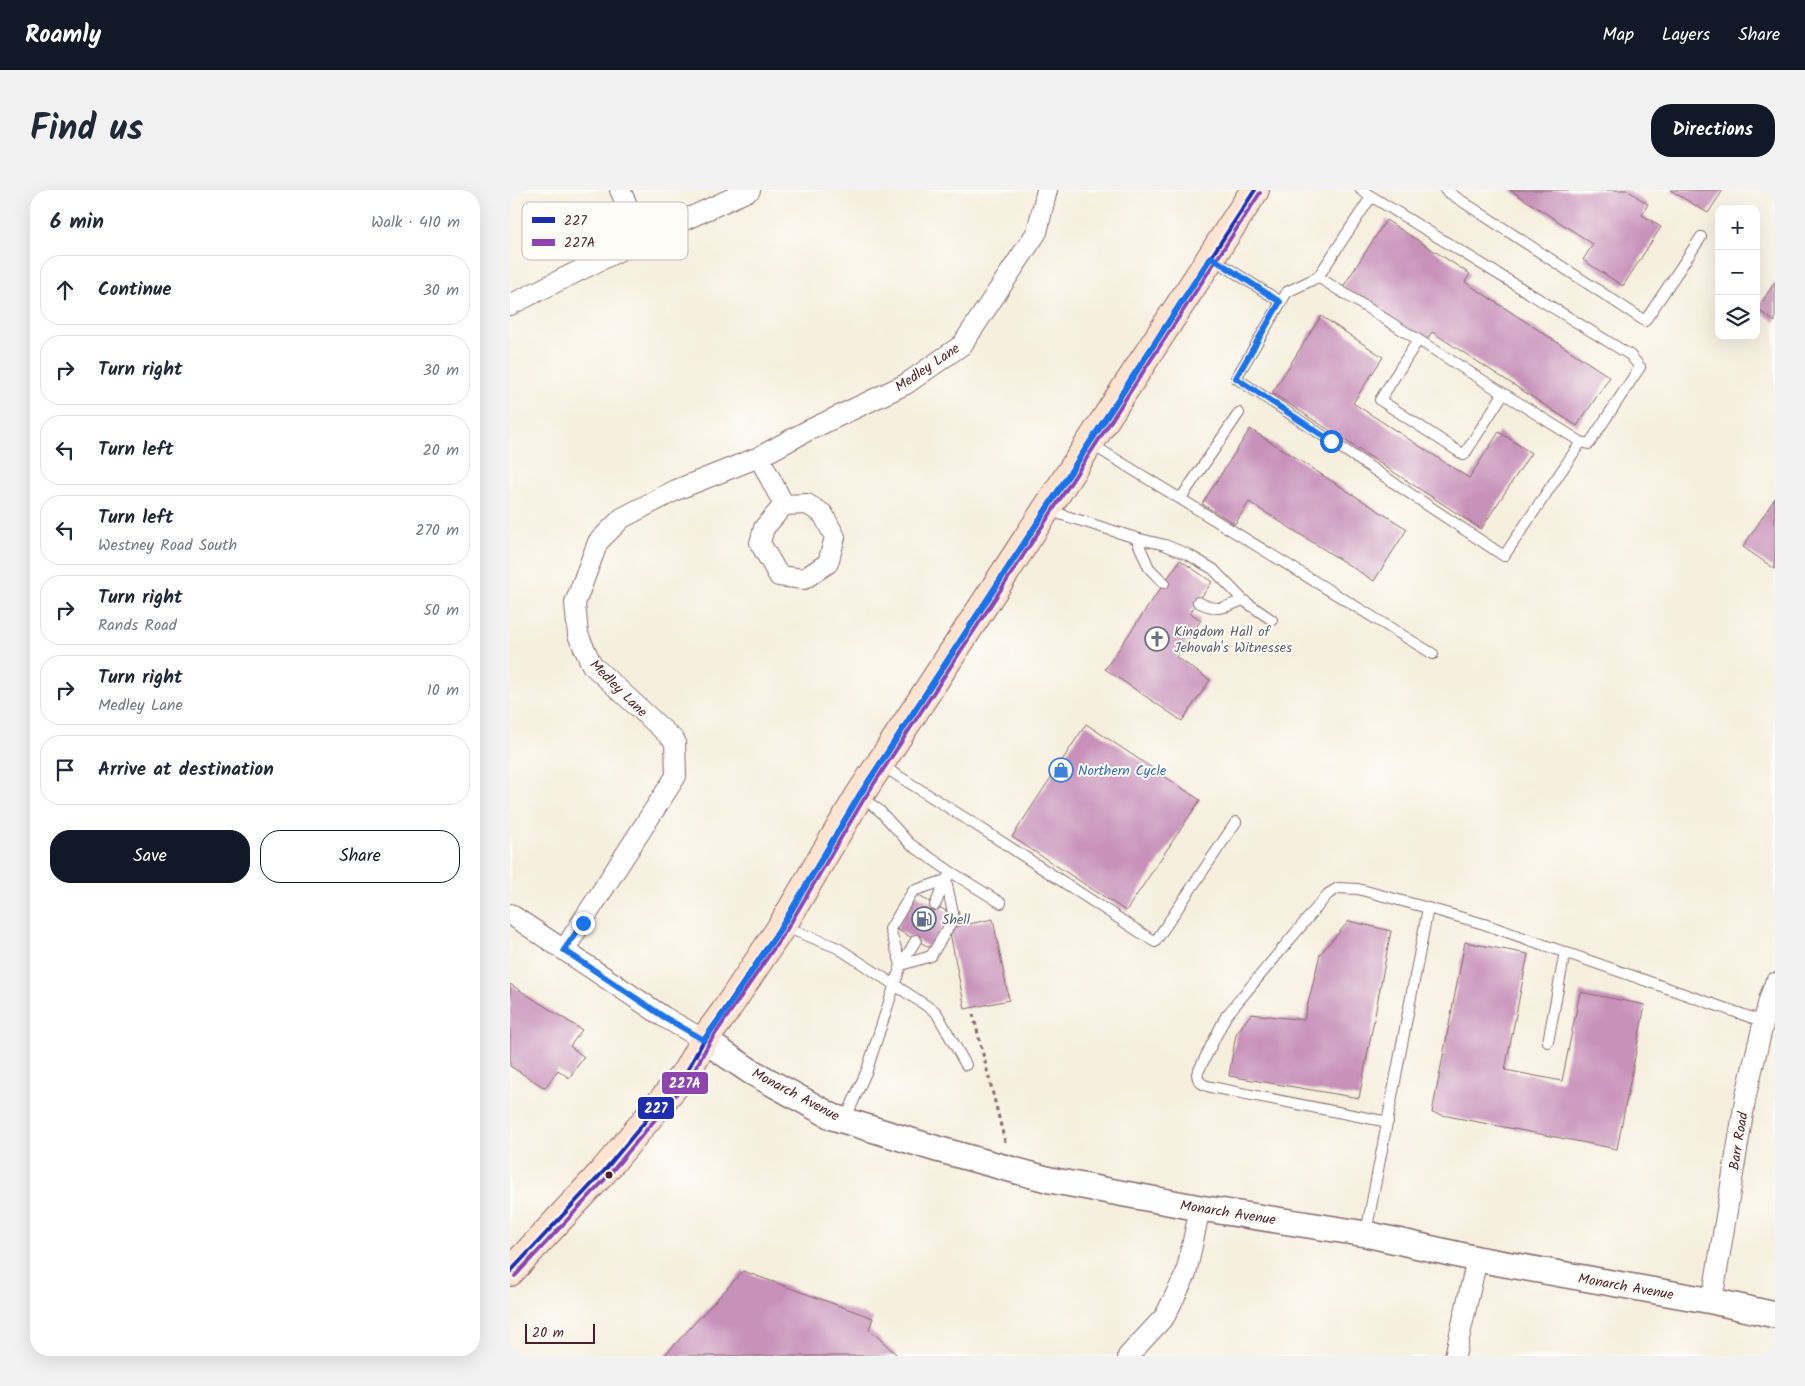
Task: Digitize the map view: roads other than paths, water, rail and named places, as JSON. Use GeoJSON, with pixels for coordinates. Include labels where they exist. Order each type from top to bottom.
{"type":"FeatureCollection","features":[{"type":"Feature","properties":{"kind":"main road"},"geometry":{"type":"LineString","coordinates":[[510,1272],[617,1155],[688,1071],[704,1040],[782,926],[859,796],[1255,190]]}},
{"type":"Feature","properties":{"kind":"street"},"geometry":{"type":"LineString","coordinates":[[620,190],[626,202]]}},
{"type":"Feature","properties":{"kind":"street"},"geometry":{"type":"LineString","coordinates":[[688,219],[750,190]]}},
{"type":"Feature","properties":{"kind":"street","name":"Medley Lane"},"geometry":{"type":"LineString","coordinates":[[564,950],[676,776],[675,741],[592,665],[578,635],[575,603],[598,542],[622,518],[676,490],[759,457],[906,384],[962,344],[1037,232],[1047,190]]}},
{"type":"Feature","properties":{"kind":"street"},"geometry":{"type":"LineString","coordinates":[[510,305],[601,260]]}},
{"type":"Feature","properties":{"kind":"street"},"geometry":{"type":"LineString","coordinates":[[759,457],[784,505]]}},
{"type":"Feature","properties":{"kind":"street"},"geometry":{"type":"LineString","coordinates":[[510,914],[664,1017],[704,1040]]}},
{"type":"Feature","properties":{"kind":"street","name":"Barr Road"},"geometry":{"type":"LineString","coordinates":[[1712,1301],[1746,1094],[1775,983]]}},
{"type":"Feature","properties":{"kind":"street","name":"Monarch Avenue"},"geometry":{"type":"LineString","coordinates":[[704,1040],[750,1070],[833,1117],[937,1149],[1050,1180],[1200,1208],[1366,1234],[1477,1260],[1712,1301],[1775,1315]]}},
{"type":"Feature","properties":{"kind":"street"},"geometry":{"type":"LineString","coordinates":[[1128,1356],[1165,1316],[1186,1274],[1200,1208]]}},
{"type":"Feature","properties":{"kind":"street"},"geometry":{"type":"LineString","coordinates":[[1455,1356],[1477,1260]]}},
{"type":"Feature","properties":{"kind":"lane"},"geometry":{"type":"LineString","coordinates":[[1318,277],[1581,442],[1589,444],[1640,367],[1630,355],[1371,198],[1361,190]]}},
{"type":"Feature","properties":{"kind":"lane"},"geometry":{"type":"LineString","coordinates":[[1445,190],[1645,321],[1701,237]]}},
{"type":"Feature","properties":{"kind":"lane"},"geometry":{"type":"LineString","coordinates":[[1371,198],[1318,277],[1287,292],[1236,378],[1504,556],[1581,442]]}},
{"type":"Feature","properties":{"kind":"lane"},"geometry":{"type":"LineString","coordinates":[[1211,257],[1280,302]]}},
{"type":"Feature","properties":{"kind":"lane"},"geometry":{"type":"LineString","coordinates":[[1418,340],[1380,400],[1464,455],[1503,394]]}},
{"type":"Feature","properties":{"kind":"lane"},"geometry":{"type":"LineString","coordinates":[[1181,498],[1239,412]]}},
{"type":"Feature","properties":{"kind":"lane"},"geometry":{"type":"LineString","coordinates":[[1090,443],[1433,654]]}},
{"type":"Feature","properties":{"kind":"lane"},"geometry":{"type":"LineString","coordinates":[[1046,509],[1136,538],[1165,545],[1187,554],[1212,569],[1243,600],[1272,620]]}},
{"type":"Feature","properties":{"kind":"lane"},"geometry":{"type":"LineString","coordinates":[[1136,538],[1149,568],[1164,582]]}},
{"type":"Feature","properties":{"kind":"lane"},"geometry":{"type":"LineString","coordinates":[[1198,602],[1208,607],[1221,609],[1243,600]]}},
{"type":"Feature","properties":{"kind":"lane"},"geometry":{"type":"LineString","coordinates":[[880,764],[1155,942],[1236,822]]}},
{"type":"Feature","properties":{"kind":"lane"},"geometry":{"type":"LineString","coordinates":[[859,796],[880,811],[910,844],[948,876],[1001,903]]}},
{"type":"Feature","properties":{"kind":"lane"},"geometry":{"type":"LineString","coordinates":[[935,904],[948,876]]}},
{"type":"Feature","properties":{"kind":"lane"},"geometry":{"type":"LineString","coordinates":[[901,965],[890,929],[913,891],[948,876]]}},
{"type":"Feature","properties":{"kind":"lane"},"geometry":{"type":"LineString","coordinates":[[901,965],[931,956],[954,918],[948,876]]}},
{"type":"Feature","properties":{"kind":"lane"},"geometry":{"type":"LineString","coordinates":[[1388,1122],[1211,1087],[1202,1084],[1198,1079],[1197,1074],[1226,1016],[1328,894],[1338,888],[1358,889],[1484,924],[1764,1022]]}},
{"type":"Feature","properties":{"kind":"lane"},"geometry":{"type":"LineString","coordinates":[[1366,1234],[1428,908]]}},
{"type":"Feature","properties":{"kind":"lane"},"geometry":{"type":"LineString","coordinates":[[782,926],[838,948],[936,1012],[966,1065]]}},
{"type":"Feature","properties":{"kind":"lane"},"geometry":{"type":"LineString","coordinates":[[845,1121],[867,1070],[901,965],[916,940]]}},
{"type":"Feature","properties":{"kind":"lane"},"geometry":{"type":"LineString","coordinates":[[1548,1042],[1565,952]]}},
{"type":"Feature","properties":{"kind":"place","name":"Kingdom Hall of Jehovah's Witnesses"},"geometry":{"type":"Point","coordinates":[1157,639]}},
{"type":"Feature","properties":{"kind":"place","name":"Northern Cycle"},"geometry":{"type":"Point","coordinates":[1061,770]}},
{"type":"Feature","properties":{"kind":"place","name":"Shell"},"geometry":{"type":"Point","coordinates":[924,919]}}]}
